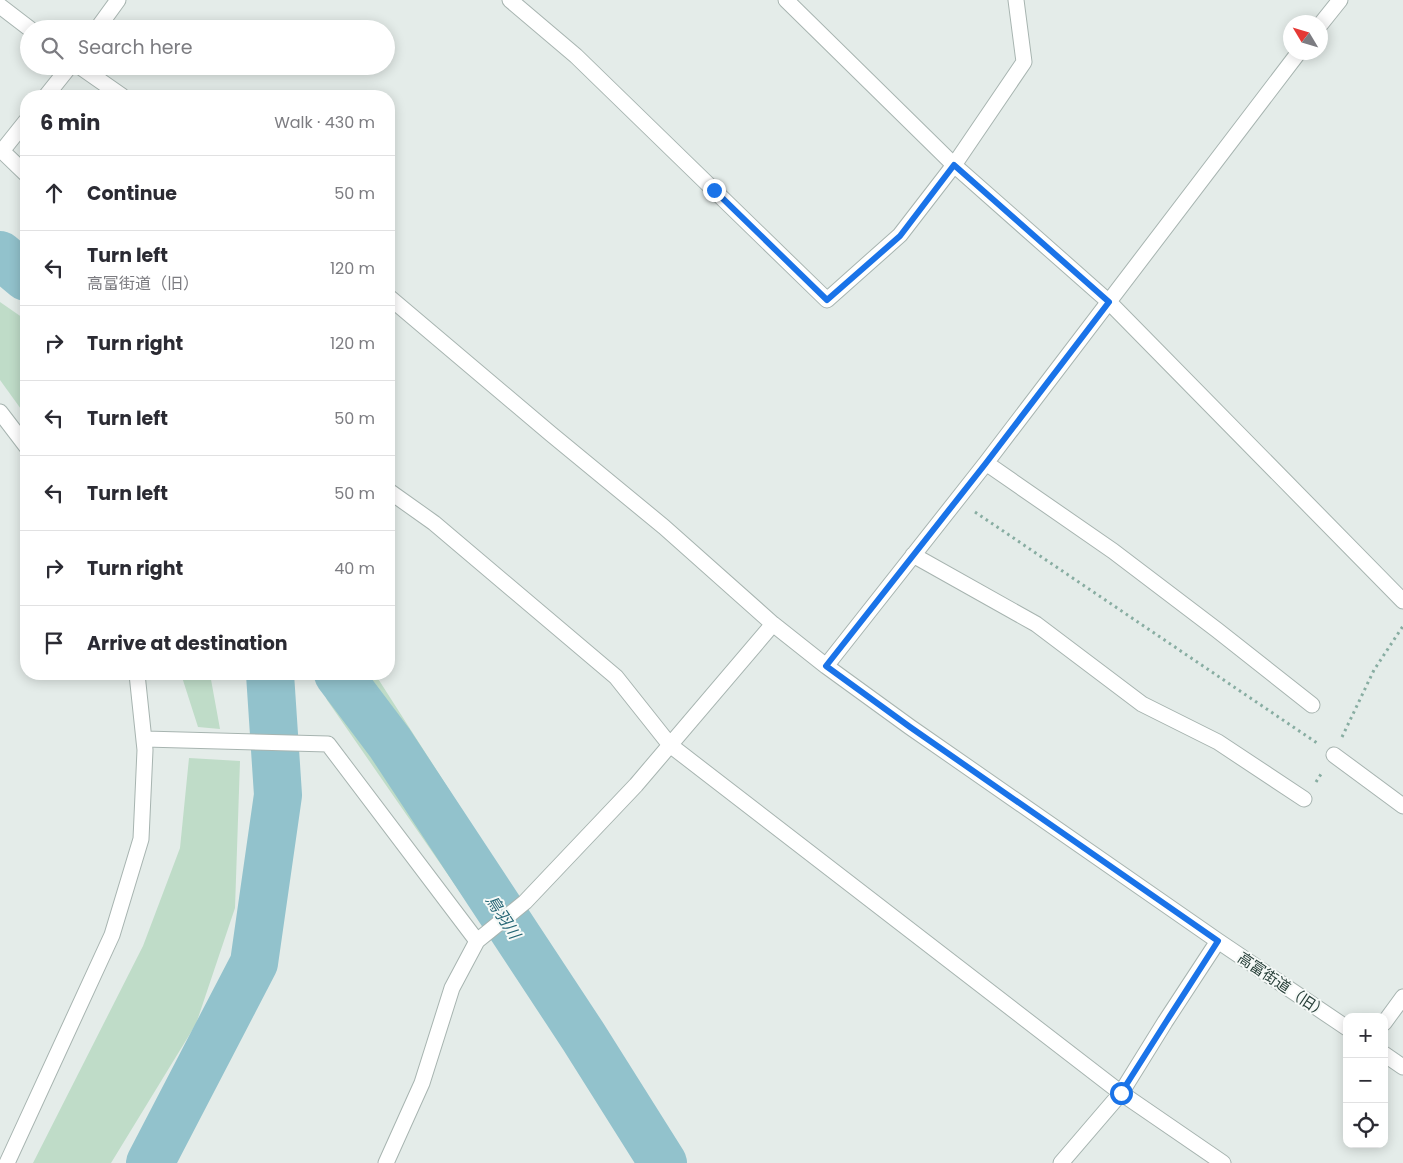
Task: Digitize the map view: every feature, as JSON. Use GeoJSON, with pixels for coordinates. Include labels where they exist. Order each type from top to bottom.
{"type":"FeatureCollection","features":[{"type":"Feature","properties":{"kind":"street"},"geometry":{"type":"LineString","coordinates":[[104,20],[118,0]]}},
{"type":"Feature","properties":{"kind":"street"},"geometry":{"type":"LineString","coordinates":[[510,0],[576,56],[827,300],[900,236],[954,165],[1024,62],[1016,0]]}},
{"type":"Feature","properties":{"kind":"street"},"geometry":{"type":"LineString","coordinates":[[786,0],[954,165],[1109,302],[1403,601]]}},
{"type":"Feature","properties":{"kind":"street"},"geometry":{"type":"LineString","coordinates":[[1328,15],[1340,0]]}},
{"type":"Feature","properties":{"kind":"street"},"geometry":{"type":"LineString","coordinates":[[0,6],[20,21]]}},
{"type":"Feature","properties":{"kind":"street"},"geometry":{"type":"LineString","coordinates":[[826,666],[986,463],[1293,60]]}},
{"type":"Feature","properties":{"kind":"street"},"geometry":{"type":"LineString","coordinates":[[51,90],[63,75]]}},
{"type":"Feature","properties":{"kind":"street"},"geometry":{"type":"LineString","coordinates":[[92,75],[113,90]]}},
{"type":"Feature","properties":{"kind":"street"},"geometry":{"type":"LineString","coordinates":[[20,128],[2,151],[20,168]]}},
{"type":"Feature","properties":{"kind":"street","name":"高富街道（旧）"},"geometry":{"type":"LineString","coordinates":[[395,302],[550,434],[664,527],[773,624],[826,666],[910,727],[1343,1025]]}},
{"type":"Feature","properties":{"kind":"street"},"geometry":{"type":"LineString","coordinates":[[0,412],[20,438]]}},
{"type":"Feature","properties":{"kind":"street"},"geometry":{"type":"LineString","coordinates":[[986,463],[1113,551],[1312,705]]}},
{"type":"Feature","properties":{"kind":"street"},"geometry":{"type":"LineString","coordinates":[[395,494],[434,523],[616,677],[670,745],[1121,1093],[1223,1163]]}},
{"type":"Feature","properties":{"kind":"street"},"geometry":{"type":"LineString","coordinates":[[913,555],[1036,624],[1142,704],[1218,742],[1304,799]]}},
{"type":"Feature","properties":{"kind":"street"},"geometry":{"type":"LineString","coordinates":[[386,1163],[422,1083],[452,988],[477,941],[525,902],[636,785],[773,624]]}},
{"type":"Feature","properties":{"kind":"street"},"geometry":{"type":"LineString","coordinates":[[7,1163],[112,935],[141,838],[145,739],[138,680]]}},
{"type":"Feature","properties":{"kind":"street"},"geometry":{"type":"LineString","coordinates":[[145,739],[328,744],[477,941]]}},
{"type":"Feature","properties":{"kind":"street"},"geometry":{"type":"LineString","coordinates":[[1334,755],[1403,806]]}},
{"type":"Feature","properties":{"kind":"street"},"geometry":{"type":"LineString","coordinates":[[1061,1163],[1121,1093],[1218,941]]}},
{"type":"Feature","properties":{"kind":"street"},"geometry":{"type":"LineString","coordinates":[[1388,1018],[1403,997]]}},
{"type":"Feature","properties":{"kind":"street"},"geometry":{"type":"LineString","coordinates":[[1388,1057],[1403,1067]]}},
{"type":"Feature","properties":{"kind":"path"},"geometry":{"type":"LineString","coordinates":[[957,500],[1334,755]]}},
{"type":"Feature","properties":{"kind":"path"},"geometry":{"type":"LineString","coordinates":[[1304,799],[1334,755],[1374,670],[1403,626]]}},
{"type":"Feature","properties":{"kind":"green space"},"geometry":{"type":"Polygon","coordinates":[[[0,302],[20,316],[20,408],[0,380],[0,302]]]}},
{"type":"Feature","properties":{"kind":"green space"},"geometry":{"type":"Polygon","coordinates":[[[183,680],[211,680],[220,729],[198,727],[183,680]]]}},
{"type":"Feature","properties":{"kind":"green space"},"geometry":{"type":"Polygon","coordinates":[[[320,680],[379,680],[512,888],[478,918],[327,700],[320,680]]]}},
{"type":"Feature","properties":{"kind":"green space"},"geometry":{"type":"Polygon","coordinates":[[[189,758],[240,761],[235,908],[196,1024],[111,1163],[33,1163],[143,946],[180,848],[189,758]]]}},
{"type":"Feature","properties":{"kind":"waterway","name":"鳥羽川"},"geometry":{"type":"LineString","coordinates":[[0,255],[20,272]]}},
{"type":"Feature","properties":{"kind":"waterway","name":"鳥羽川"},"geometry":{"type":"LineString","coordinates":[[150,1163],[254,963],[278,795],[270,680]]}},
{"type":"Feature","properties":{"kind":"waterway","name":"鳥羽川"},"geometry":{"type":"LineString","coordinates":[[343,680],[390,743],[583,1036],[663,1163]]}},
{"type":"Feature","properties":{"kind":"route"},"geometry":{"type":"LineString","coordinates":[[714,190],[827,300],[900,236],[954,165],[1109,302],[986,463],[826,666],[910,727],[1218,941],[1121,1093]]}}]}
